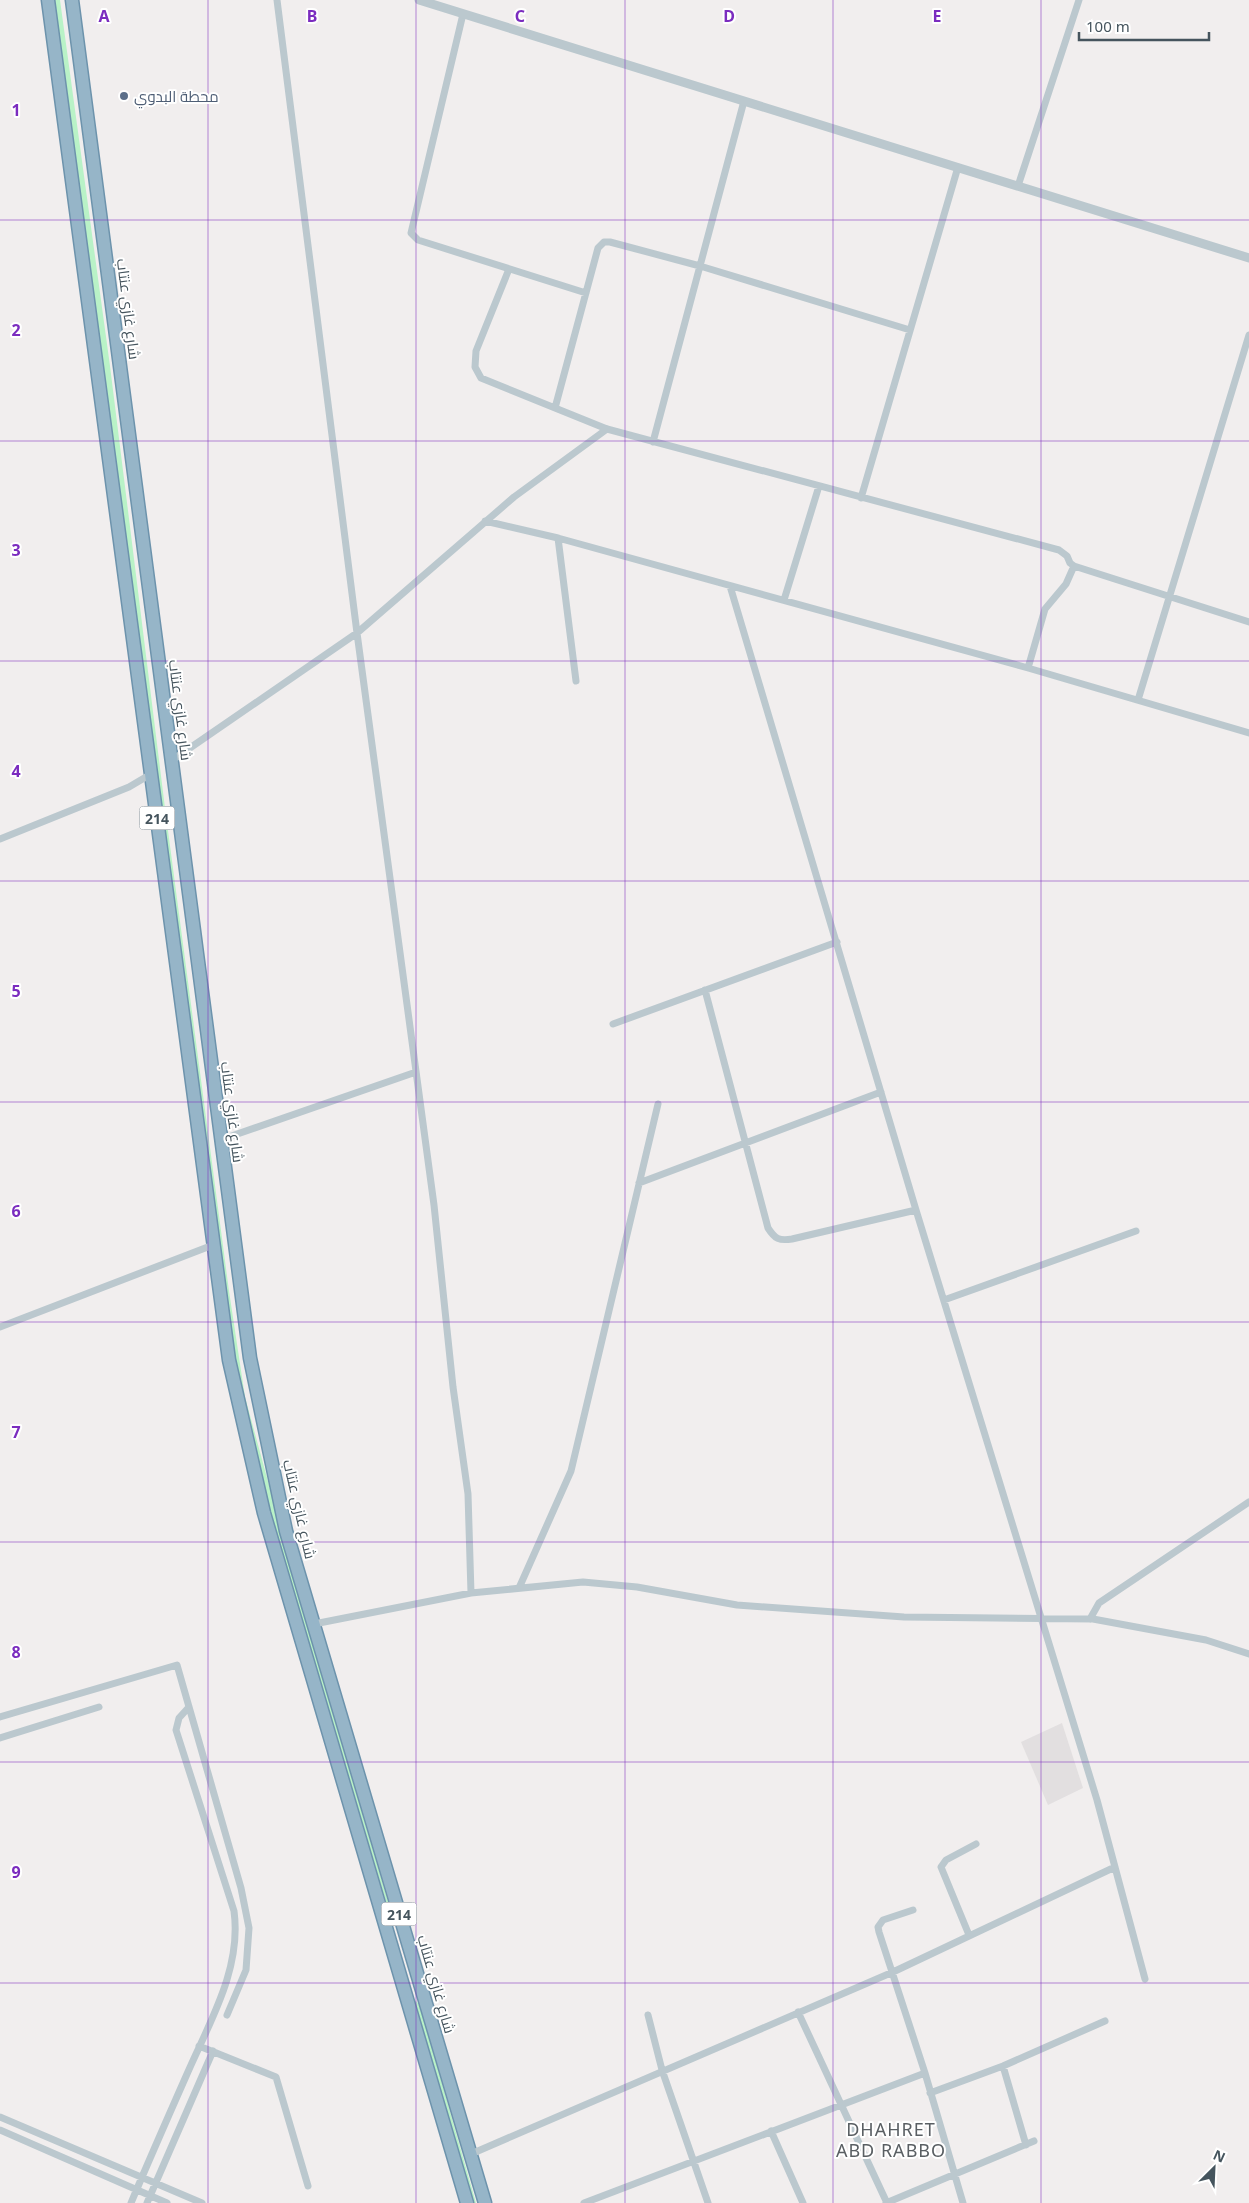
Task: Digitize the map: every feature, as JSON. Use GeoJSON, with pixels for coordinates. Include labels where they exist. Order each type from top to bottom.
{"type":"FeatureCollection","features":[{"type":"Feature","properties":{"kind":"highway","name":"214"},"geometry":{"type":"LineString","coordinates":[[48,0],[229,1360],[264,1513],[466,2203]]}},
{"type":"Feature","properties":{"kind":"highway","name":"شارع غازي عنتاب"},"geometry":{"type":"LineString","coordinates":[[72,0],[250,1358],[286,1531],[485,2203]]}},
{"type":"Feature","properties":{"kind":"highway"},"geometry":{"type":"LineString","coordinates":[[387,1931],[403,1926]]}},
{"type":"Feature","properties":{"kind":"street"},"geometry":{"type":"LineString","coordinates":[[277,0],[357,633],[434,1205],[452,1378],[468,1494],[471,1593]]}},
{"type":"Feature","properties":{"kind":"street"},"geometry":{"type":"LineString","coordinates":[[419,0],[1249,258]]}},
{"type":"Feature","properties":{"kind":"street"},"geometry":{"type":"LineString","coordinates":[[1018,186],[1079,0]]}},
{"type":"Feature","properties":{"kind":"street"},"geometry":{"type":"LineString","coordinates":[[464,14],[411,233],[418,240],[586,293]]}},
{"type":"Feature","properties":{"kind":"street"},"geometry":{"type":"LineString","coordinates":[[653,442],[744,100]]}},
{"type":"Feature","properties":{"kind":"street"},"geometry":{"type":"LineString","coordinates":[[861,498],[958,167]]}},
{"type":"Feature","properties":{"kind":"street"},"geometry":{"type":"LineString","coordinates":[[555,408],[598,248],[604,242],[700,266],[910,330]]}},
{"type":"Feature","properties":{"kind":"street"},"geometry":{"type":"LineString","coordinates":[[509,269],[476,351],[475,367],[481,378],[606,429],[1059,550],[1067,556],[1070,563],[1074,566],[1249,622]]}},
{"type":"Feature","properties":{"kind":"street"},"geometry":{"type":"LineString","coordinates":[[1138,700],[1249,335]]}},
{"type":"Feature","properties":{"kind":"street"},"geometry":{"type":"LineString","coordinates":[[171,761],[357,633],[514,497],[606,429]]}},
{"type":"Feature","properties":{"kind":"street"},"geometry":{"type":"LineString","coordinates":[[784,600],[819,486]]}},
{"type":"Feature","properties":{"kind":"street"},"geometry":{"type":"LineString","coordinates":[[485,521],[558,538],[784,600],[1028,668],[1249,733]]}},
{"type":"Feature","properties":{"kind":"street"},"geometry":{"type":"LineString","coordinates":[[558,538],[576,681]]}},
{"type":"Feature","properties":{"kind":"street"},"geometry":{"type":"LineString","coordinates":[[1028,668],[1045,609],[1066,584],[1074,566]]}},
{"type":"Feature","properties":{"kind":"street"},"geometry":{"type":"LineString","coordinates":[[730,586],[916,1210],[1097,1800],[1145,1979]]}},
{"type":"Feature","properties":{"kind":"street"},"geometry":{"type":"LineString","coordinates":[[0,839],[129,787],[151,774]]}},
{"type":"Feature","properties":{"kind":"street"},"geometry":{"type":"LineString","coordinates":[[613,1024],[837,942]]}},
{"type":"Feature","properties":{"kind":"street"},"geometry":{"type":"LineString","coordinates":[[705,990],[768,1228],[774,1238],[780,1241],[916,1210]]}},
{"type":"Feature","properties":{"kind":"street"},"geometry":{"type":"LineString","coordinates":[[220,1140],[416,1072]]}},
{"type":"Feature","properties":{"kind":"street"},"geometry":{"type":"LineString","coordinates":[[639,1183],[882,1092]]}},
{"type":"Feature","properties":{"kind":"street"},"geometry":{"type":"LineString","coordinates":[[519,1588],[571,1471],[658,1104]]}},
{"type":"Feature","properties":{"kind":"street"},"geometry":{"type":"LineString","coordinates":[[944,1300],[1136,1231]]}},
{"type":"Feature","properties":{"kind":"street"},"geometry":{"type":"LineString","coordinates":[[0,1327],[213,1245]]}},
{"type":"Feature","properties":{"kind":"street"},"geometry":{"type":"LineString","coordinates":[[1090,1619],[1099,1604],[1249,1502]]}},
{"type":"Feature","properties":{"kind":"street"},"geometry":{"type":"LineString","coordinates":[[314,1624],[471,1593],[583,1582],[637,1587],[737,1605],[904,1617],[1090,1619],[1206,1640],[1249,1654]]}},
{"type":"Feature","properties":{"kind":"street"},"geometry":{"type":"LineString","coordinates":[[0,1717],[177,1665],[241,1888],[249,1928],[246,1970],[227,2015]]}},
{"type":"Feature","properties":{"kind":"street"},"geometry":{"type":"LineString","coordinates":[[0,1738],[99,1707]]}},
{"type":"Feature","properties":{"kind":"street"},"geometry":{"type":"LineString","coordinates":[[131,2203],[199,2046],[230,1968],[236,1928],[229,1893],[176,1730],[179,1718],[189,1707]]}},
{"type":"Feature","properties":{"kind":"street"},"geometry":{"type":"LineString","coordinates":[[969,1935],[941,1867],[946,1860],[976,1844]]}},
{"type":"Feature","properties":{"kind":"street"},"geometry":{"type":"LineString","coordinates":[[471,2154],[893,1972],[1115,1867]]}},
{"type":"Feature","properties":{"kind":"street"},"geometry":{"type":"LineString","coordinates":[[913,1910],[883,1920],[878,1927],[925,2073],[963,2203]]}},
{"type":"Feature","properties":{"kind":"street"},"geometry":{"type":"LineString","coordinates":[[798,2012],[886,2203],[1034,2141]]}},
{"type":"Feature","properties":{"kind":"street"},"geometry":{"type":"LineString","coordinates":[[648,2015],[662,2070],[708,2203]]}},
{"type":"Feature","properties":{"kind":"street"},"geometry":{"type":"LineString","coordinates":[[930,2092],[1003,2066],[1106,2021]]}},
{"type":"Feature","properties":{"kind":"street"},"geometry":{"type":"LineString","coordinates":[[199,2046],[276,2077],[308,2186]]}},
{"type":"Feature","properties":{"kind":"street"},"geometry":{"type":"LineString","coordinates":[[149,2199],[213,2051]]}},
{"type":"Feature","properties":{"kind":"street"},"geometry":{"type":"LineString","coordinates":[[1003,2066],[1026,2144]]}},
{"type":"Feature","properties":{"kind":"street"},"geometry":{"type":"LineString","coordinates":[[584,2203],[925,2073]]}},
{"type":"Feature","properties":{"kind":"street"},"geometry":{"type":"LineString","coordinates":[[0,2117],[202,2203]]}},
{"type":"Feature","properties":{"kind":"street"},"geometry":{"type":"LineString","coordinates":[[0,2130],[136,2190],[149,2199],[168,2203]]}},
{"type":"Feature","properties":{"kind":"street"},"geometry":{"type":"LineString","coordinates":[[770,2131],[803,2203]]}},
{"type":"Feature","properties":{"kind":"shaded area"},"geometry":{"type":"Polygon","coordinates":[[[1062,1723],[1083,1788],[1048,1805],[1021,1742],[1062,1723]]]}},
{"type":"Feature","properties":{"kind":"green space"},"geometry":{"type":"Polygon","coordinates":[[[55,0],[60,0],[110,366],[165,808],[229,1291],[245,1397],[309,1632],[390,1908],[388,1909],[271,1516],[240,1393],[223,1281],[55,0]]]}},
{"type":"Feature","properties":{"kind":"green space"},"geometry":{"type":"Polygon","coordinates":[[[399,1951],[414,2000],[418,2003],[424,2020],[476,2203],[472,2203],[399,1951]]]}},
{"type":"Feature","properties":{"kind":"place","name":"محطة البدوي"},"geometry":{"type":"Point","coordinates":[124,96]}},
{"type":"Feature","properties":{"kind":"district","name":"DHAHRET ABD RABBO"},"geometry":{"type":"Point","coordinates":[891,2139]}}]}
